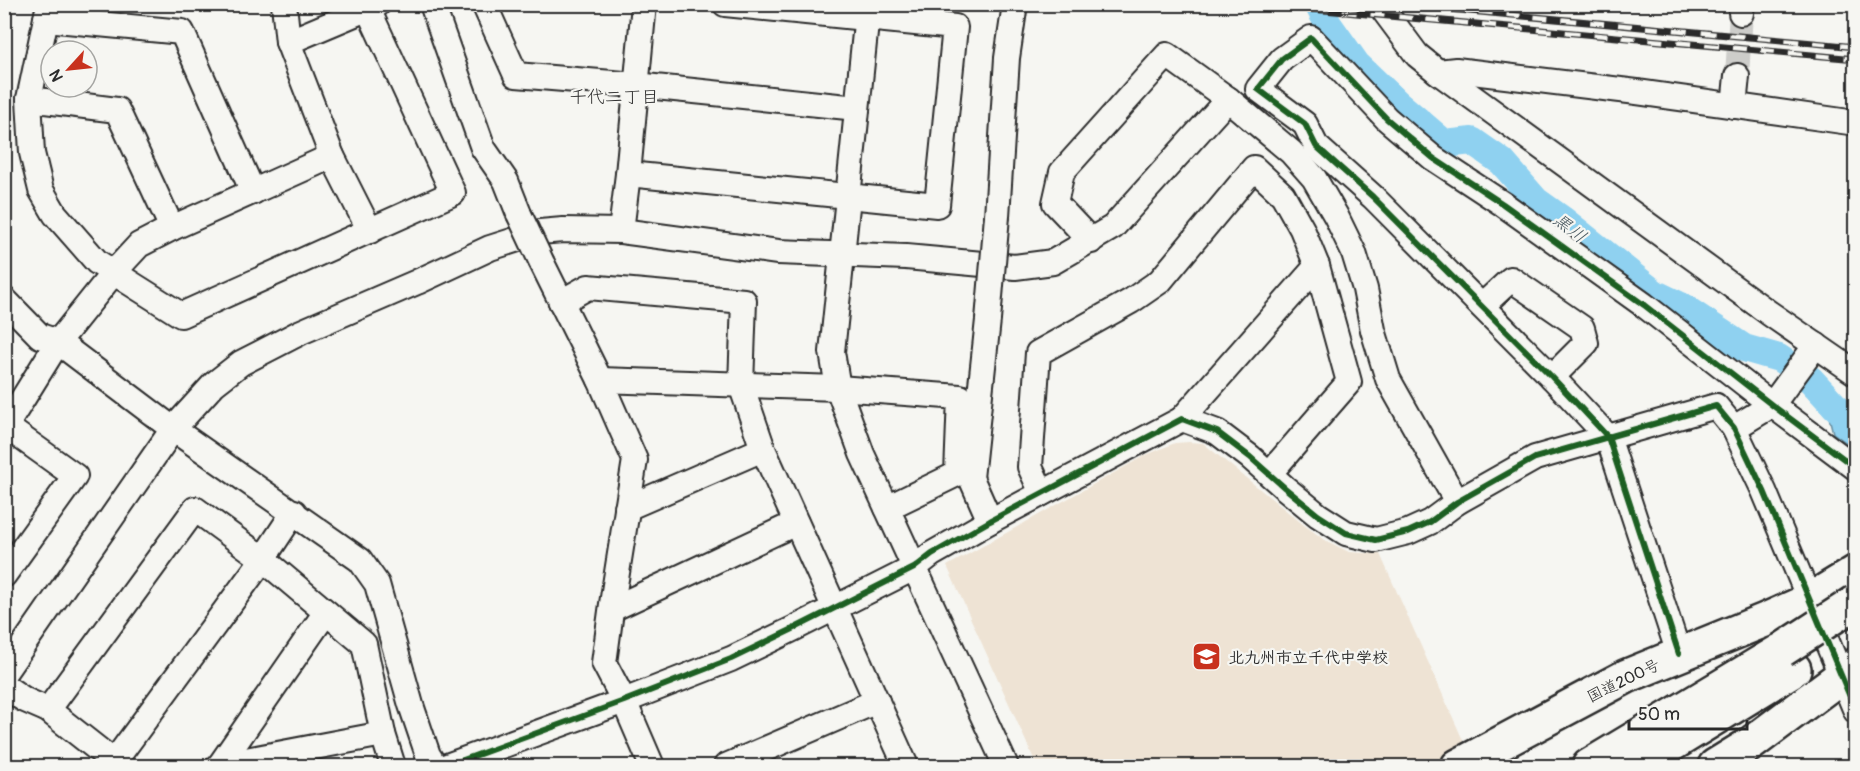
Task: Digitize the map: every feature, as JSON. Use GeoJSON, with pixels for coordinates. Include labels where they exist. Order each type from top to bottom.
{"type":"FeatureCollection","features":[{"type":"Feature","properties":{"kind":"highway","name":"国道200号"},"geometry":{"type":"LineString","coordinates":[[1458,766],[1627,676],[1765,621],[1810,600],[1856,572]]}},
{"type":"Feature","properties":{"kind":"highway"},"geometry":{"type":"LineString","coordinates":[[1637,766],[1788,660],[1856,602]]}},
{"type":"Feature","properties":{"kind":"highway"},"geometry":{"type":"LineString","coordinates":[[1588,766],[1788,660],[1856,630]]}},
{"type":"Feature","properties":{"kind":"highway"},"geometry":{"type":"LineString","coordinates":[[1715,766],[1749,745],[1848,670]]}},
{"type":"Feature","properties":{"kind":"street"},"geometry":{"type":"LineString","coordinates":[[284,4],[288,42],[332,156],[370,231]]}},
{"type":"Feature","properties":{"kind":"street"},"geometry":{"type":"LineString","coordinates":[[432,4],[483,148],[506,181],[542,263],[600,380],[635,459],[604,663],[624,701],[652,766]]}},
{"type":"Feature","properties":{"kind":"street"},"geometry":{"type":"LineString","coordinates":[[484,4],[516,75],[857,108]]}},
{"type":"Feature","properties":{"kind":"street"},"geometry":{"type":"LineString","coordinates":[[621,231],[644,4]]}},
{"type":"Feature","properties":{"kind":"street"},"geometry":{"type":"LineString","coordinates":[[628,174],[937,205],[956,27],[867,11],[725,4]]}},
{"type":"Feature","properties":{"kind":"street"},"geometry":{"type":"LineString","coordinates":[[990,521],[971,478],[997,216],[1007,57],[1015,4]]}},
{"type":"Feature","properties":{"kind":"street"},"geometry":{"type":"LineString","coordinates":[[1379,4],[1417,55],[1438,72],[1813,348],[1856,374]]}},
{"type":"Feature","properties":{"kind":"street"},"geometry":{"type":"LineString","coordinates":[[253,192],[182,32],[47,12],[29,99],[32,153],[41,190],[56,214],[97,262],[181,315],[453,194],[373,7],[288,42]]}},
{"type":"Feature","properties":{"kind":"street"},"geometry":{"type":"LineString","coordinates":[[867,11],[832,352],[838,388],[862,454],[1006,766]]}},
{"type":"Feature","properties":{"kind":"street"},"geometry":{"type":"LineString","coordinates":[[1679,654],[1608,437],[1552,377],[1373,197],[1316,146],[1305,124],[1258,89],[1282,59],[1311,38],[1386,118],[1433,158],[1503,204],[1644,305],[1774,401],[1856,468]]}},
{"type":"Feature","properties":{"kind":"street"},"geometry":{"type":"LineString","coordinates":[[1091,241],[1055,203],[1062,172],[1167,55],[1228,99],[1291,152],[1314,178],[1354,254],[1365,289],[1373,330],[1389,379],[1457,502]]}},
{"type":"Feature","properties":{"kind":"street"},"geometry":{"type":"LineString","coordinates":[[1438,72],[1456,70],[1637,92],[1856,123]]}},
{"type":"Feature","properties":{"kind":"street"},"geometry":{"type":"LineString","coordinates":[[1734,106],[1737,76]]}},
{"type":"Feature","properties":{"kind":"street"},"geometry":{"type":"LineString","coordinates":[[29,99],[117,110],[172,228]]}},
{"type":"Feature","properties":{"kind":"street"},"geometry":{"type":"LineString","coordinates":[[4,673],[173,429],[214,384],[240,363],[301,332],[490,248],[540,232],[621,231],[778,252],[906,257],[1015,267],[1053,262],[1113,227],[1228,99]]}},
{"type":"Feature","properties":{"kind":"street"},"geometry":{"type":"LineString","coordinates":[[4,575],[75,476],[5,427],[58,342],[114,272],[140,245],[172,228],[332,156]]}},
{"type":"Feature","properties":{"kind":"street"},"geometry":{"type":"LineString","coordinates":[[1042,493],[1030,468],[1038,353],[1131,301],[1160,281],[1254,168],[1283,195],[1302,229],[1317,266],[1349,382],[1269,473]]}},
{"type":"Feature","properties":{"kind":"street"},"geometry":{"type":"LineString","coordinates":[[4,299],[40,336],[58,342],[173,429],[360,560],[377,584],[411,705],[428,755],[447,766],[731,659],[914,568],[932,554],[990,521],[1182,419],[1317,266]]}},
{"type":"Feature","properties":{"kind":"street"},"geometry":{"type":"LineString","coordinates":[[1482,306],[1511,279],[1582,328],[1586,344],[1552,377]]}},
{"type":"Feature","properties":{"kind":"street"},"geometry":{"type":"LineString","coordinates":[[561,302],[588,287],[744,301],[741,385],[762,449],[906,766]]}},
{"type":"Feature","properties":{"kind":"street"},"geometry":{"type":"LineString","coordinates":[[1734,428],[1774,401],[1813,348]]}},
{"type":"Feature","properties":{"kind":"street"},"geometry":{"type":"LineString","coordinates":[[600,380],[838,388],[960,397],[957,474],[887,508]]}},
{"type":"Feature","properties":{"kind":"street"},"geometry":{"type":"LineString","coordinates":[[1182,419],[1217,432],[1318,514],[1346,532],[1376,540],[1408,532],[1430,522],[1457,502],[1535,458],[1716,406],[1734,428],[1764,491],[1810,600],[1848,670],[1856,711]]}},
{"type":"Feature","properties":{"kind":"street"},"geometry":{"type":"LineString","coordinates":[[627,508],[762,449]]}},
{"type":"Feature","properties":{"kind":"street"},"geometry":{"type":"LineString","coordinates":[[48,710],[195,508],[263,559],[364,644],[383,734],[393,766]]}},
{"type":"Feature","properties":{"kind":"street"},"geometry":{"type":"LineString","coordinates":[[4,686],[25,700],[48,710],[113,764],[263,559],[294,512]]}},
{"type":"Feature","properties":{"kind":"street"},"geometry":{"type":"LineString","coordinates":[[612,609],[796,523]]}},
{"type":"Feature","properties":{"kind":"street"},"geometry":{"type":"LineString","coordinates":[[219,766],[326,612]]}},
{"type":"Feature","properties":{"kind":"street"},"geometry":{"type":"LineString","coordinates":[[726,766],[877,701]]}},
{"type":"Feature","properties":{"kind":"street"},"geometry":{"type":"LineString","coordinates":[[219,766],[383,734]]}},
{"type":"Feature","properties":{"kind":"shaded area","name":"北九州市立千代中学校"},"geometry":{"type":"Polygon","coordinates":[[[1175,443],[1203,443],[1325,540],[1349,552],[1380,554],[1466,747],[1431,766],[1037,766],[947,566],[1146,455],[1175,443]]]}},
{"type":"Feature","properties":{"kind":"water"},"geometry":{"type":"Polygon","coordinates":[[[1804,370],[1855,414],[1855,449],[1833,433],[1821,395],[1799,376],[1804,370]]]}},
{"type":"Feature","properties":{"kind":"waterway","name":"黒川"},"geometry":{"type":"LineString","coordinates":[[1318,4],[1328,24],[1357,65],[1445,144],[1472,141],[1502,162],[1536,201],[1654,293],[1681,306],[1744,348],[1779,358],[1810,379],[1835,406],[1856,423]]}},
{"type":"Feature","properties":{"kind":"tunnel"},"geometry":{"type":"LineString","coordinates":[[1737,76],[1741,13]]}},
{"type":"Feature","properties":{"kind":"railway"},"geometry":{"type":"LineString","coordinates":[[1259,4],[1856,59]]}},
{"type":"Feature","properties":{"kind":"railway"},"geometry":{"type":"LineString","coordinates":[[1395,4],[1856,47]]}},
{"type":"Feature","properties":{"kind":"cycle path"},"geometry":{"type":"LineString","coordinates":[[1679,654],[1608,437],[1552,377],[1373,197],[1316,146],[1305,124],[1258,89],[1282,59],[1311,38],[1387,119],[1433,158],[1503,204],[1644,305],[1856,468]]}},
{"type":"Feature","properties":{"kind":"cycle path"},"geometry":{"type":"LineString","coordinates":[[447,766],[731,659],[914,568],[932,554],[990,521],[1182,419],[1217,432],[1318,515],[1346,533],[1376,540],[1408,532],[1430,522],[1457,502],[1535,458],[1716,406],[1734,428],[1764,491],[1856,711]]}},
{"type":"Feature","properties":{"kind":"place","name":"北九州市立千代中学校"},"geometry":{"type":"Point","coordinates":[1207,657]}},
{"type":"Feature","properties":{"kind":"district","name":"千代二丁目"},"geometry":{"type":"Point","coordinates":[614,97]}}]}
